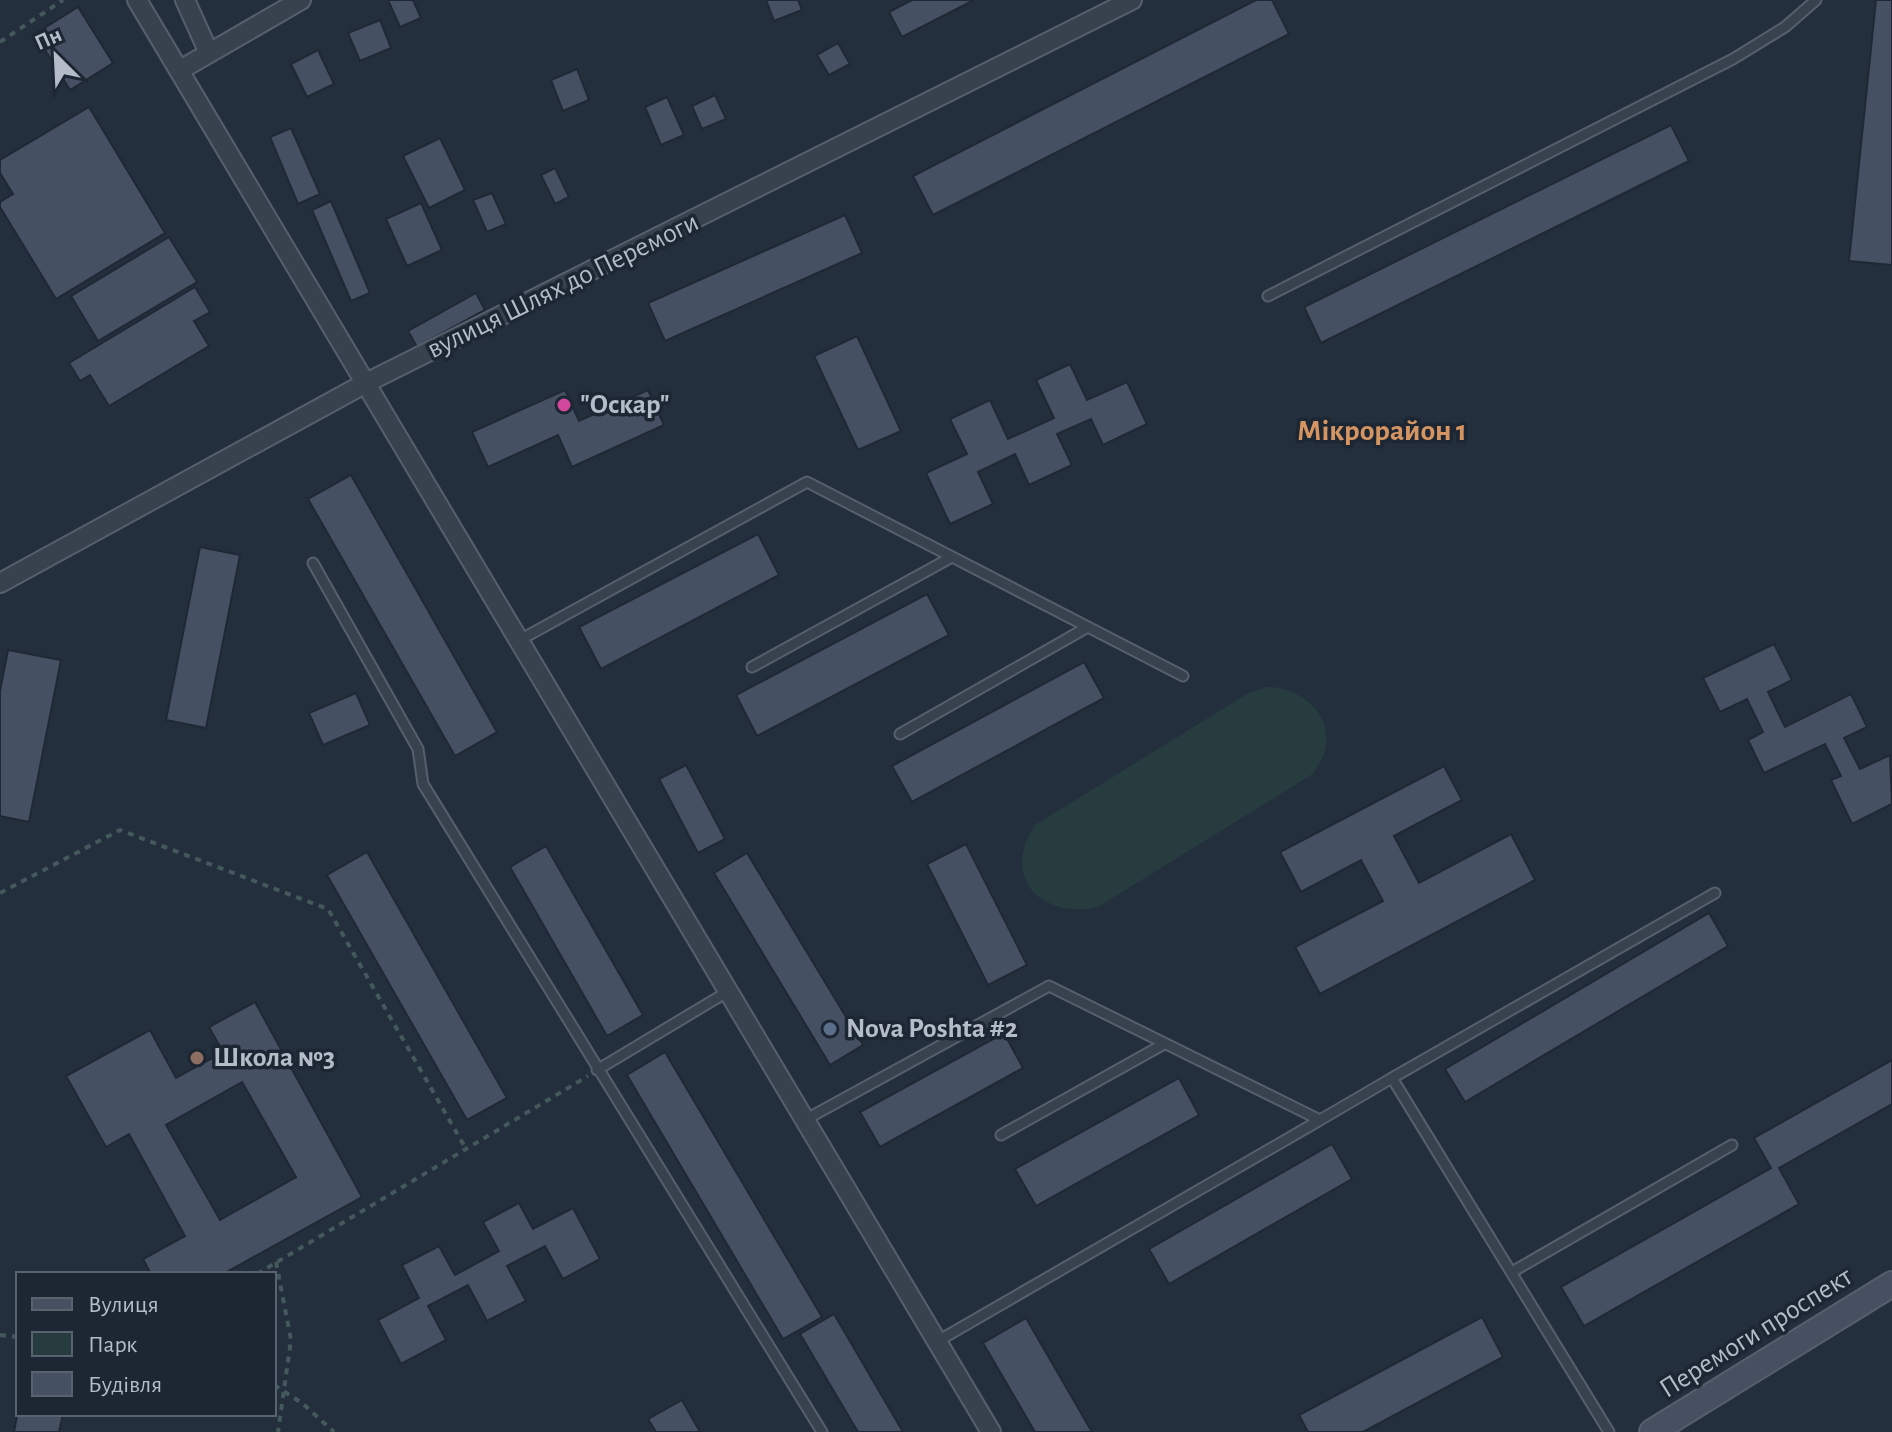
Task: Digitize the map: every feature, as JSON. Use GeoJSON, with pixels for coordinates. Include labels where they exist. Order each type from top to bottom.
{"type":"FeatureCollection","features":[{"type":"Feature","properties":{"kind":"street"},"geometry":{"type":"LineString","coordinates":[[137,0],[991,1432]]}},
{"type":"Feature","properties":{"kind":"street"},"geometry":{"type":"LineString","coordinates":[[185,0],[209,53]]}},
{"type":"Feature","properties":{"kind":"street"},"geometry":{"type":"LineString","coordinates":[[180,70],[301,0]]}},
{"type":"Feature","properties":{"kind":"street","name":"вулиця Шлях до Перемоги"},"geometry":{"type":"LineString","coordinates":[[0,583],[364,384],[1132,0]]}},
{"type":"Feature","properties":{"kind":"street","name":"Перемоги проспект"},"geometry":{"type":"LineString","coordinates":[[1652,1432],[1892,1284]]}},
{"type":"Feature","properties":{"kind":"lane"},"geometry":{"type":"LineString","coordinates":[[1268,296],[1733,59],[1785,27],[1816,0]]}},
{"type":"Feature","properties":{"kind":"lane"},"geometry":{"type":"LineString","coordinates":[[518,641],[807,482],[1183,676]]}},
{"type":"Feature","properties":{"kind":"lane"},"geometry":{"type":"LineString","coordinates":[[752,667],[952,557]]}},
{"type":"Feature","properties":{"kind":"lane"},"geometry":{"type":"LineString","coordinates":[[313,563],[418,749],[423,784],[822,1432]]}},
{"type":"Feature","properties":{"kind":"lane"},"geometry":{"type":"LineString","coordinates":[[900,734],[1086,628]]}},
{"type":"Feature","properties":{"kind":"lane"},"geometry":{"type":"LineString","coordinates":[[938,1341],[1715,893]]}},
{"type":"Feature","properties":{"kind":"lane"},"geometry":{"type":"LineString","coordinates":[[803,1121],[1049,986],[1320,1120]]}},
{"type":"Feature","properties":{"kind":"lane"},"geometry":{"type":"LineString","coordinates":[[597,1070],[727,992]]}},
{"type":"Feature","properties":{"kind":"lane"},"geometry":{"type":"LineString","coordinates":[[1001,1135],[1164,1044]]}},
{"type":"Feature","properties":{"kind":"lane"},"geometry":{"type":"LineString","coordinates":[[1392,1078],[1609,1432]]}},
{"type":"Feature","properties":{"kind":"lane"},"geometry":{"type":"LineString","coordinates":[[1512,1272],[1732,1145]]}},
{"type":"Feature","properties":{"kind":"path"},"geometry":{"type":"LineString","coordinates":[[0,42],[63,0]]}},
{"type":"Feature","properties":{"kind":"path"},"geometry":{"type":"LineString","coordinates":[[0,893],[120,830],[328,909],[466,1149]]}},
{"type":"Feature","properties":{"kind":"path"},"geometry":{"type":"LineString","coordinates":[[260,1272],[597,1070]]}},
{"type":"Feature","properties":{"kind":"path"},"geometry":{"type":"LineString","coordinates":[[276,1262],[291,1340],[278,1432]]}},
{"type":"Feature","properties":{"kind":"path"},"geometry":{"type":"LineString","coordinates":[[276,1386],[334,1432]]}},
{"type":"Feature","properties":{"kind":"green space"},"geometry":{"type":"Polygon","coordinates":[[[1268,687],[1292,692],[1320,715],[1325,726],[1325,751],[1313,774],[1098,907],[1069,909],[1042,899],[1032,890],[1025,879],[1022,865],[1025,845],[1035,825],[1250,692],[1268,687]]]}},
{"type":"Feature","properties":{"kind":"building"},"geometry":{"type":"Polygon","coordinates":[[[388,0],[413,0],[421,18],[400,27],[388,0]]]}},
{"type":"Feature","properties":{"kind":"building"},"geometry":{"type":"Polygon","coordinates":[[[766,0],[798,0],[802,10],[774,21],[766,0]]]}},
{"type":"Feature","properties":{"kind":"building"},"geometry":{"type":"Polygon","coordinates":[[[912,0],[974,0],[902,37],[889,12],[912,0]]]}},
{"type":"Feature","properties":{"kind":"building"},"geometry":{"type":"Polygon","coordinates":[[[1256,0],[1272,0],[1289,34],[933,215],[913,176],[1256,0]]]}},
{"type":"Feature","properties":{"kind":"building"},"geometry":{"type":"Polygon","coordinates":[[[1876,0],[1892,0],[1892,265],[1849,261],[1876,0]]]}},
{"type":"Feature","properties":{"kind":"building"},"geometry":{"type":"Polygon","coordinates":[[[78,7],[113,63],[70,90],[35,34],[78,7]]]}},
{"type":"Feature","properties":{"kind":"building"},"geometry":{"type":"Polygon","coordinates":[[[380,20],[391,48],[360,61],[348,33],[380,20]]]}},
{"type":"Feature","properties":{"kind":"building"},"geometry":{"type":"Polygon","coordinates":[[[838,43],[850,64],[829,75],[817,55],[838,43]]]}},
{"type":"Feature","properties":{"kind":"building"},"geometry":{"type":"Polygon","coordinates":[[[318,50],[334,84],[307,97],[291,64],[318,50]]]}},
{"type":"Feature","properties":{"kind":"building"},"geometry":{"type":"Polygon","coordinates":[[[577,69],[589,100],[563,111],[551,80],[577,69]]]}},
{"type":"Feature","properties":{"kind":"building"},"geometry":{"type":"Polygon","coordinates":[[[715,95],[726,119],[702,129],[692,106],[715,95]]]}},
{"type":"Feature","properties":{"kind":"building"},"geometry":{"type":"Polygon","coordinates":[[[667,97],[684,135],[661,145],[645,107],[667,97]]]}},
{"type":"Feature","properties":{"kind":"building"},"geometry":{"type":"Polygon","coordinates":[[[89,107],[165,233],[56,299],[0,207],[0,202],[13,194],[0,173],[0,160],[89,107]]]}},
{"type":"Feature","properties":{"kind":"building"},"geometry":{"type":"Polygon","coordinates":[[[1671,125],[1689,161],[1321,343],[1304,307],[1671,125]]]}},
{"type":"Feature","properties":{"kind":"building"},"geometry":{"type":"Polygon","coordinates":[[[291,128],[320,194],[298,204],[270,137],[291,128]]]}},
{"type":"Feature","properties":{"kind":"building"},"geometry":{"type":"Polygon","coordinates":[[[440,138],[465,190],[429,208],[403,156],[440,138]]]}},
{"type":"Feature","properties":{"kind":"building"},"geometry":{"type":"Polygon","coordinates":[[[555,168],[569,197],[555,204],[541,175],[555,168]]]}},
{"type":"Feature","properties":{"kind":"building"},"geometry":{"type":"Polygon","coordinates":[[[492,193],[506,224],[487,232],[473,200],[492,193]]]}},
{"type":"Feature","properties":{"kind":"building"},"geometry":{"type":"Polygon","coordinates":[[[331,201],[370,293],[351,301],[312,210],[331,201]]]}},
{"type":"Feature","properties":{"kind":"building"},"geometry":{"type":"Polygon","coordinates":[[[421,203],[442,250],[407,266],[386,219],[421,203]]]}},
{"type":"Feature","properties":{"kind":"building"},"geometry":{"type":"Polygon","coordinates":[[[845,215],[862,253],[665,341],[648,303],[845,215]]]}},
{"type":"Feature","properties":{"kind":"building"},"geometry":{"type":"Polygon","coordinates":[[[169,237],[197,282],[98,341],[71,296],[169,237]]]}},
{"type":"Feature","properties":{"kind":"building"},"geometry":{"type":"Polygon","coordinates":[[[195,287],[210,312],[194,321],[209,346],[109,406],[90,375],[80,381],[69,363],[195,287]]]}},
{"type":"Feature","properties":{"kind":"building"},"geometry":{"type":"Polygon","coordinates":[[[476,293],[485,310],[417,347],[408,331],[476,293]]]}},
{"type":"Feature","properties":{"kind":"building"},"geometry":{"type":"Polygon","coordinates":[[[857,336],[901,431],[858,450],[814,356],[857,336]]]}},
{"type":"Feature","properties":{"kind":"building"},"geometry":{"type":"Polygon","coordinates":[[[1070,364],[1087,400],[1127,382],[1147,424],[1103,445],[1091,419],[1057,434],[1072,465],[1029,485],[1015,454],[978,472],[993,504],[950,524],[926,473],[967,454],[950,419],[990,400],[1008,439],[1054,418],[1036,380],[1070,364]]]}},
{"type":"Feature","properties":{"kind":"building"},"geometry":{"type":"Polygon","coordinates":[[[565,390],[579,421],[648,390],[664,425],[572,467],[558,435],[488,467],[472,432],[565,390]]]}},
{"type":"Feature","properties":{"kind":"building"},"geometry":{"type":"Polygon","coordinates":[[[351,475],[497,732],[455,756],[308,499],[351,475]]]}},
{"type":"Feature","properties":{"kind":"building"},"geometry":{"type":"Polygon","coordinates":[[[758,534],[779,575],[601,669],[579,627],[758,534]]]}},
{"type":"Feature","properties":{"kind":"building"},"geometry":{"type":"Polygon","coordinates":[[[200,547],[240,555],[206,728],[166,720],[200,547]]]}},
{"type":"Feature","properties":{"kind":"building"},"geometry":{"type":"Polygon","coordinates":[[[927,594],[949,635],[757,736],[736,695],[927,594]]]}},
{"type":"Feature","properties":{"kind":"building"},"geometry":{"type":"Polygon","coordinates":[[[1774,644],[1792,680],[1768,692],[1785,727],[1851,694],[1867,727],[1844,738],[1860,769],[1890,755],[1892,804],[1852,824],[1831,780],[1841,776],[1825,744],[1764,773],[1748,740],[1763,732],[1747,699],[1720,712],[1703,678],[1774,644]]]}},
{"type":"Feature","properties":{"kind":"building"},"geometry":{"type":"Polygon","coordinates":[[[8,650],[61,660],[29,822],[0,816],[0,691],[8,650]]]}},
{"type":"Feature","properties":{"kind":"building"},"geometry":{"type":"Polygon","coordinates":[[[1084,662],[1104,698],[912,802],[892,766],[1084,662]]]}},
{"type":"Feature","properties":{"kind":"building"},"geometry":{"type":"Polygon","coordinates":[[[356,693],[370,725],[323,745],[309,713],[356,693]]]}},
{"type":"Feature","properties":{"kind":"building"},"geometry":{"type":"Polygon","coordinates":[[[686,765],[725,839],[698,853],[659,779],[686,765]]]}},
{"type":"Feature","properties":{"kind":"building"},"geometry":{"type":"Polygon","coordinates":[[[1444,766],[1462,800],[1394,836],[1419,883],[1511,834],[1535,880],[1320,994],[1295,947],[1383,901],[1361,860],[1301,892],[1280,852],[1444,766]]]}},
{"type":"Feature","properties":{"kind":"building"},"geometry":{"type":"Polygon","coordinates":[[[966,844],[1027,965],[988,985],[927,864],[966,844]]]}},
{"type":"Feature","properties":{"kind":"building"},"geometry":{"type":"Polygon","coordinates":[[[546,846],[643,1015],[607,1036],[510,867],[546,846]]]}},
{"type":"Feature","properties":{"kind":"building"},"geometry":{"type":"Polygon","coordinates":[[[367,852],[507,1098],[467,1120],[327,875],[367,852]]]}},
{"type":"Feature","properties":{"kind":"building"},"geometry":{"type":"Polygon","coordinates":[[[747,853],[863,1045],[830,1065],[714,873],[747,853]]]}},
{"type":"Feature","properties":{"kind":"building"},"geometry":{"type":"Polygon","coordinates":[[[1709,913],[1728,946],[1465,1102],[1445,1069],[1709,913]]]}},
{"type":"Feature","properties":{"kind":"building"},"geometry":{"type":"Polygon","coordinates":[[[255,1002],[362,1197],[227,1272],[150,1272],[143,1259],[185,1236],[129,1134],[106,1147],[66,1076],[150,1030],[176,1078],[223,1052],[209,1027],[255,1002]],[[242,1082],[166,1125],[220,1220],[296,1177],[242,1082]]]}},
{"type":"Feature","properties":{"kind":"building"},"geometry":{"type":"Polygon","coordinates":[[[1004,1033],[1023,1068],[880,1147],[860,1112],[1004,1033]]]}},
{"type":"Feature","properties":{"kind":"building"},"geometry":{"type":"Polygon","coordinates":[[[665,1052],[822,1317],[783,1339],[627,1075],[665,1052]]]}},
{"type":"Feature","properties":{"kind":"building"},"geometry":{"type":"Polygon","coordinates":[[[1892,1060],[1892,1104],[1779,1168],[1799,1204],[1584,1326],[1561,1287],[1771,1168],[1754,1138],[1892,1060]]]}},
{"type":"Feature","properties":{"kind":"building"},"geometry":{"type":"Polygon","coordinates":[[[1179,1078],[1199,1115],[1036,1206],[1015,1169],[1179,1078]]]}},
{"type":"Feature","properties":{"kind":"building"},"geometry":{"type":"Polygon","coordinates":[[[1332,1144],[1352,1179],[1169,1284],[1149,1249],[1332,1144]]]}},
{"type":"Feature","properties":{"kind":"building"},"geometry":{"type":"Polygon","coordinates":[[[519,1203],[533,1229],[573,1208],[600,1259],[563,1279],[545,1246],[507,1266],[526,1301],[487,1321],[468,1285],[428,1306],[446,1340],[401,1364],[378,1320],[419,1298],[402,1265],[439,1246],[455,1275],[499,1251],[483,1222],[519,1203]]]}},
{"type":"Feature","properties":{"kind":"building"},"geometry":{"type":"Polygon","coordinates":[[[834,1314],[903,1432],[858,1432],[800,1334],[834,1314]]]}},
{"type":"Feature","properties":{"kind":"building"},"geometry":{"type":"Polygon","coordinates":[[[1482,1317],[1503,1357],[1363,1432],[1308,1432],[1299,1415],[1482,1317]]]}},
{"type":"Feature","properties":{"kind":"building"},"geometry":{"type":"Polygon","coordinates":[[[1026,1318],[1092,1432],[1035,1432],[983,1343],[1026,1318]]]}},
{"type":"Feature","properties":{"kind":"building"},"geometry":{"type":"Polygon","coordinates":[[[682,1400],[700,1432],[656,1432],[648,1419],[682,1400]]]}},
{"type":"Feature","properties":{"kind":"building"},"geometry":{"type":"Polygon","coordinates":[[[17,1416],[63,1416],[59,1432],[14,1432],[17,1416]]]}},
{"type":"Feature","properties":{"kind":"place","name":"\"Оскар\""},"geometry":{"type":"Point","coordinates":[564,405]}},
{"type":"Feature","properties":{"kind":"place","name":"Nova Poshta #2"},"geometry":{"type":"Point","coordinates":[830,1029]}},
{"type":"Feature","properties":{"kind":"place","name":"Школа №3"},"geometry":{"type":"Point","coordinates":[197,1058]}},
{"type":"Feature","properties":{"kind":"district","name":"Мікрорайон 1"},"geometry":{"type":"Point","coordinates":[1382,431]}}]}
